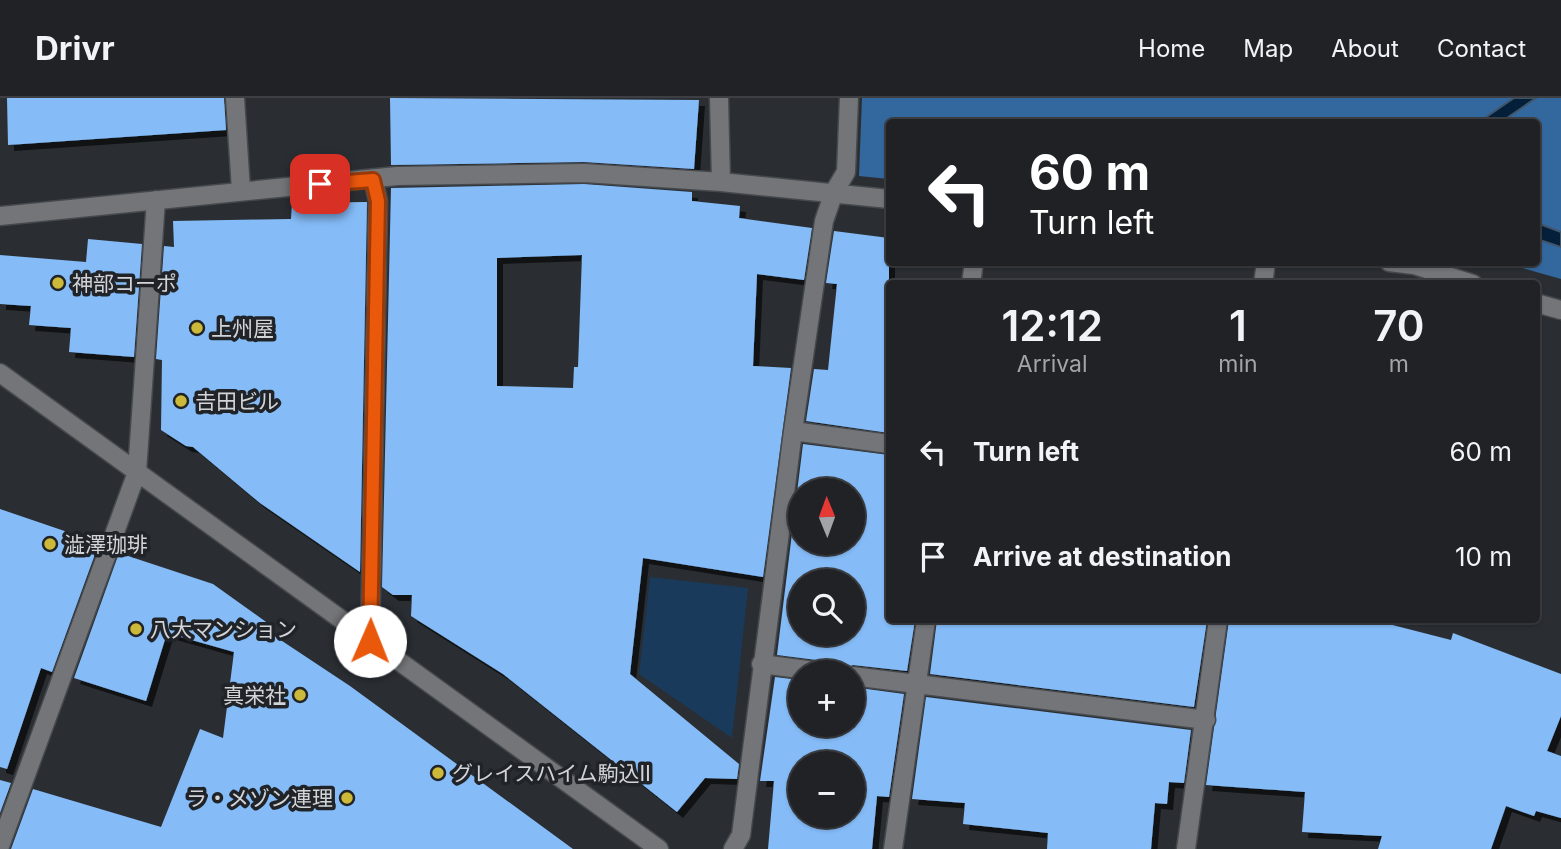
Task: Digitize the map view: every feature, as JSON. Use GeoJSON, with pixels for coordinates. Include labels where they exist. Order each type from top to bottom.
{"type":"FeatureCollection","features":[{"type":"Feature","properties":{"kind":"street"},"geometry":{"type":"LineString","coordinates":[[235,98],[241,190]]}},
{"type":"Feature","properties":{"kind":"street"},"geometry":{"type":"LineString","coordinates":[[719,98],[721,182]]}},
{"type":"Feature","properties":{"kind":"street"},"geometry":{"type":"LineString","coordinates":[[733,849],[741,835],[761,664],[824,221],[834,192],[846,172],[849,98]]}},
{"type":"Feature","properties":{"kind":"street"},"geometry":{"type":"LineString","coordinates":[[0,216],[397,176],[584,173],[721,182],[886,199]]}},
{"type":"Feature","properties":{"kind":"street"},"geometry":{"type":"LineString","coordinates":[[370,641],[378,201],[373,180]]}},
{"type":"Feature","properties":{"kind":"street"},"geometry":{"type":"LineString","coordinates":[[0,846],[137,472],[156,200]]}},
{"type":"Feature","properties":{"kind":"street"},"geometry":{"type":"LineString","coordinates":[[1417,266],[1461,280]]}},
{"type":"Feature","properties":{"kind":"street"},"geometry":{"type":"LineString","coordinates":[[1540,304],[1561,310]]}},
{"type":"Feature","properties":{"kind":"street"},"geometry":{"type":"LineString","coordinates":[[0,373],[659,849]]}},
{"type":"Feature","properties":{"kind":"street"},"geometry":{"type":"LineString","coordinates":[[793,431],[886,444]]}},
{"type":"Feature","properties":{"kind":"street"},"geometry":{"type":"LineString","coordinates":[[893,849],[926,623]]}},
{"type":"Feature","properties":{"kind":"street"},"geometry":{"type":"LineString","coordinates":[[1186,849],[1218,623]]}},
{"type":"Feature","properties":{"kind":"street"},"geometry":{"type":"LineString","coordinates":[[761,664],[788,667]]}},
{"type":"Feature","properties":{"kind":"street"},"geometry":{"type":"LineString","coordinates":[[865,678],[1206,720]]}},
{"type":"Feature","properties":{"kind":"shaded area"},"geometry":{"type":"Polygon","coordinates":[[[862,98],[1561,98],[1561,279],[1516,266],[1540,266],[1540,119],[886,119],[886,179],[859,176],[862,98]]]}},
{"type":"Feature","properties":{"kind":"shaded area"},"geometry":{"type":"Polygon","coordinates":[[[1514,98],[1536,98],[1505,119],[1483,119],[1514,98]]]}},
{"type":"Feature","properties":{"kind":"shaded area"},"geometry":{"type":"Polygon","coordinates":[[[1540,224],[1561,232],[1561,247],[1540,240],[1540,224]]]}},
{"type":"Feature","properties":{"kind":"shaded area"},"geometry":{"type":"Polygon","coordinates":[[[650,577],[748,588],[732,738],[639,674],[650,577]]]}},
{"type":"Feature","properties":{"kind":"building"},"geometry":{"type":"Polygon","coordinates":[[[7,98],[224,98],[226,130],[8,145],[7,98]]]}},
{"type":"Feature","properties":{"kind":"building"},"geometry":{"type":"Polygon","coordinates":[[[390,98],[699,100],[694,169],[584,162],[391,165],[390,98]]]}},
{"type":"Feature","properties":{"kind":"building"},"geometry":{"type":"Polygon","coordinates":[[[584,184],[692,192],[692,201],[740,206],[739,218],[812,228],[804,280],[757,274],[753,366],[791,368],[763,577],[643,558],[630,674],[739,764],[737,779],[705,778],[677,812],[503,674],[411,616],[412,595],[393,595],[382,587],[391,188],[584,184]],[[582,255],[497,258],[497,386],[573,388],[574,367],[578,367],[582,255]]]}},
{"type":"Feature","properties":{"kind":"building"},"geometry":{"type":"Polygon","coordinates":[[[367,202],[360,572],[260,503],[193,447],[186,446],[161,430],[162,360],[156,359],[164,246],[174,247],[173,221],[291,219],[292,203],[367,202]]]}},
{"type":"Feature","properties":{"kind":"building"},"geometry":{"type":"Polygon","coordinates":[[[834,231],[886,238],[889,280],[886,280],[886,433],[806,421],[814,369],[828,370],[837,284],[826,283],[834,231]]]}},
{"type":"Feature","properties":{"kind":"building","name":"神部コーポ"},"geometry":{"type":"Polygon","coordinates":[[[88,239],[142,244],[134,357],[69,352],[71,328],[29,325],[31,306],[0,304],[0,255],[86,262],[88,239]]]}},
{"type":"Feature","properties":{"kind":"building"},"geometry":{"type":"Polygon","coordinates":[[[803,444],[886,455],[886,623],[915,623],[907,671],[865,666],[865,660],[817,660],[777,655],[789,555],[865,555],[865,478],[799,478],[803,444]]]}},
{"type":"Feature","properties":{"kind":"building"},"geometry":{"type":"Polygon","coordinates":[[[0,509],[85,538],[83,542],[98,546],[52,672],[41,668],[7,769],[0,767],[0,509]]]}},
{"type":"Feature","properties":{"kind":"building"},"geometry":{"type":"Polygon","coordinates":[[[119,553],[213,584],[269,624],[267,631],[350,686],[573,849],[11,849],[33,789],[161,827],[200,729],[223,738],[234,652],[167,633],[146,701],[74,678],[119,553]]]}},
{"type":"Feature","properties":{"kind":"building"},"geometry":{"type":"Polygon","coordinates":[[[937,623],[1207,623],[1194,707],[930,674],[937,623]]]}},
{"type":"Feature","properties":{"kind":"building"},"geometry":{"type":"Polygon","coordinates":[[[1229,623],[1385,623],[1451,640],[1453,633],[1561,674],[1561,716],[1547,751],[1561,756],[1561,818],[1536,811],[1534,816],[1506,806],[1491,849],[1378,849],[1382,836],[1302,832],[1305,792],[1206,785],[1229,623]]]}},
{"type":"Feature","properties":{"kind":"building"},"geometry":{"type":"Polygon","coordinates":[[[775,677],[788,679],[788,737],[865,737],[865,689],[904,694],[889,797],[877,796],[872,849],[768,849],[774,781],[760,781],[775,677]]]}},
{"type":"Feature","properties":{"kind":"building"},"geometry":{"type":"Polygon","coordinates":[[[926,697],[1191,730],[1184,783],[1169,782],[1167,804],[1155,803],[1151,849],[1047,849],[1048,833],[963,824],[965,803],[912,799],[926,697]]]}},
{"type":"Feature","properties":{"kind":"building"},"geometry":{"type":"Polygon","coordinates":[[[0,780],[11,783],[0,813],[0,780]]]}},
{"type":"Feature","properties":{"kind":"place","name":"神部コーポ"},"geometry":{"type":"Point","coordinates":[58,283]}},
{"type":"Feature","properties":{"kind":"place","name":"上州屋"},"geometry":{"type":"Point","coordinates":[197,328]}},
{"type":"Feature","properties":{"kind":"place","name":"𠮷田ビル"},"geometry":{"type":"Point","coordinates":[181,401]}},
{"type":"Feature","properties":{"kind":"place","name":"澁澤珈琲"},"geometry":{"type":"Point","coordinates":[50,544]}},
{"type":"Feature","properties":{"kind":"place","name":"八大マンション"},"geometry":{"type":"Point","coordinates":[136,629]}},
{"type":"Feature","properties":{"kind":"place","name":"真栄社"},"geometry":{"type":"Point","coordinates":[300,695]}},
{"type":"Feature","properties":{"kind":"place","name":"グレイスハイム駒込Ⅱ"},"geometry":{"type":"Point","coordinates":[438,773]}},
{"type":"Feature","properties":{"kind":"place","name":"ラ・メゾン連理"},"geometry":{"type":"Point","coordinates":[347,798]}},
{"type":"Feature","properties":{"kind":"route"},"geometry":{"type":"LineString","coordinates":[[320,184],[373,180],[378,201],[370,641]]}}]}
